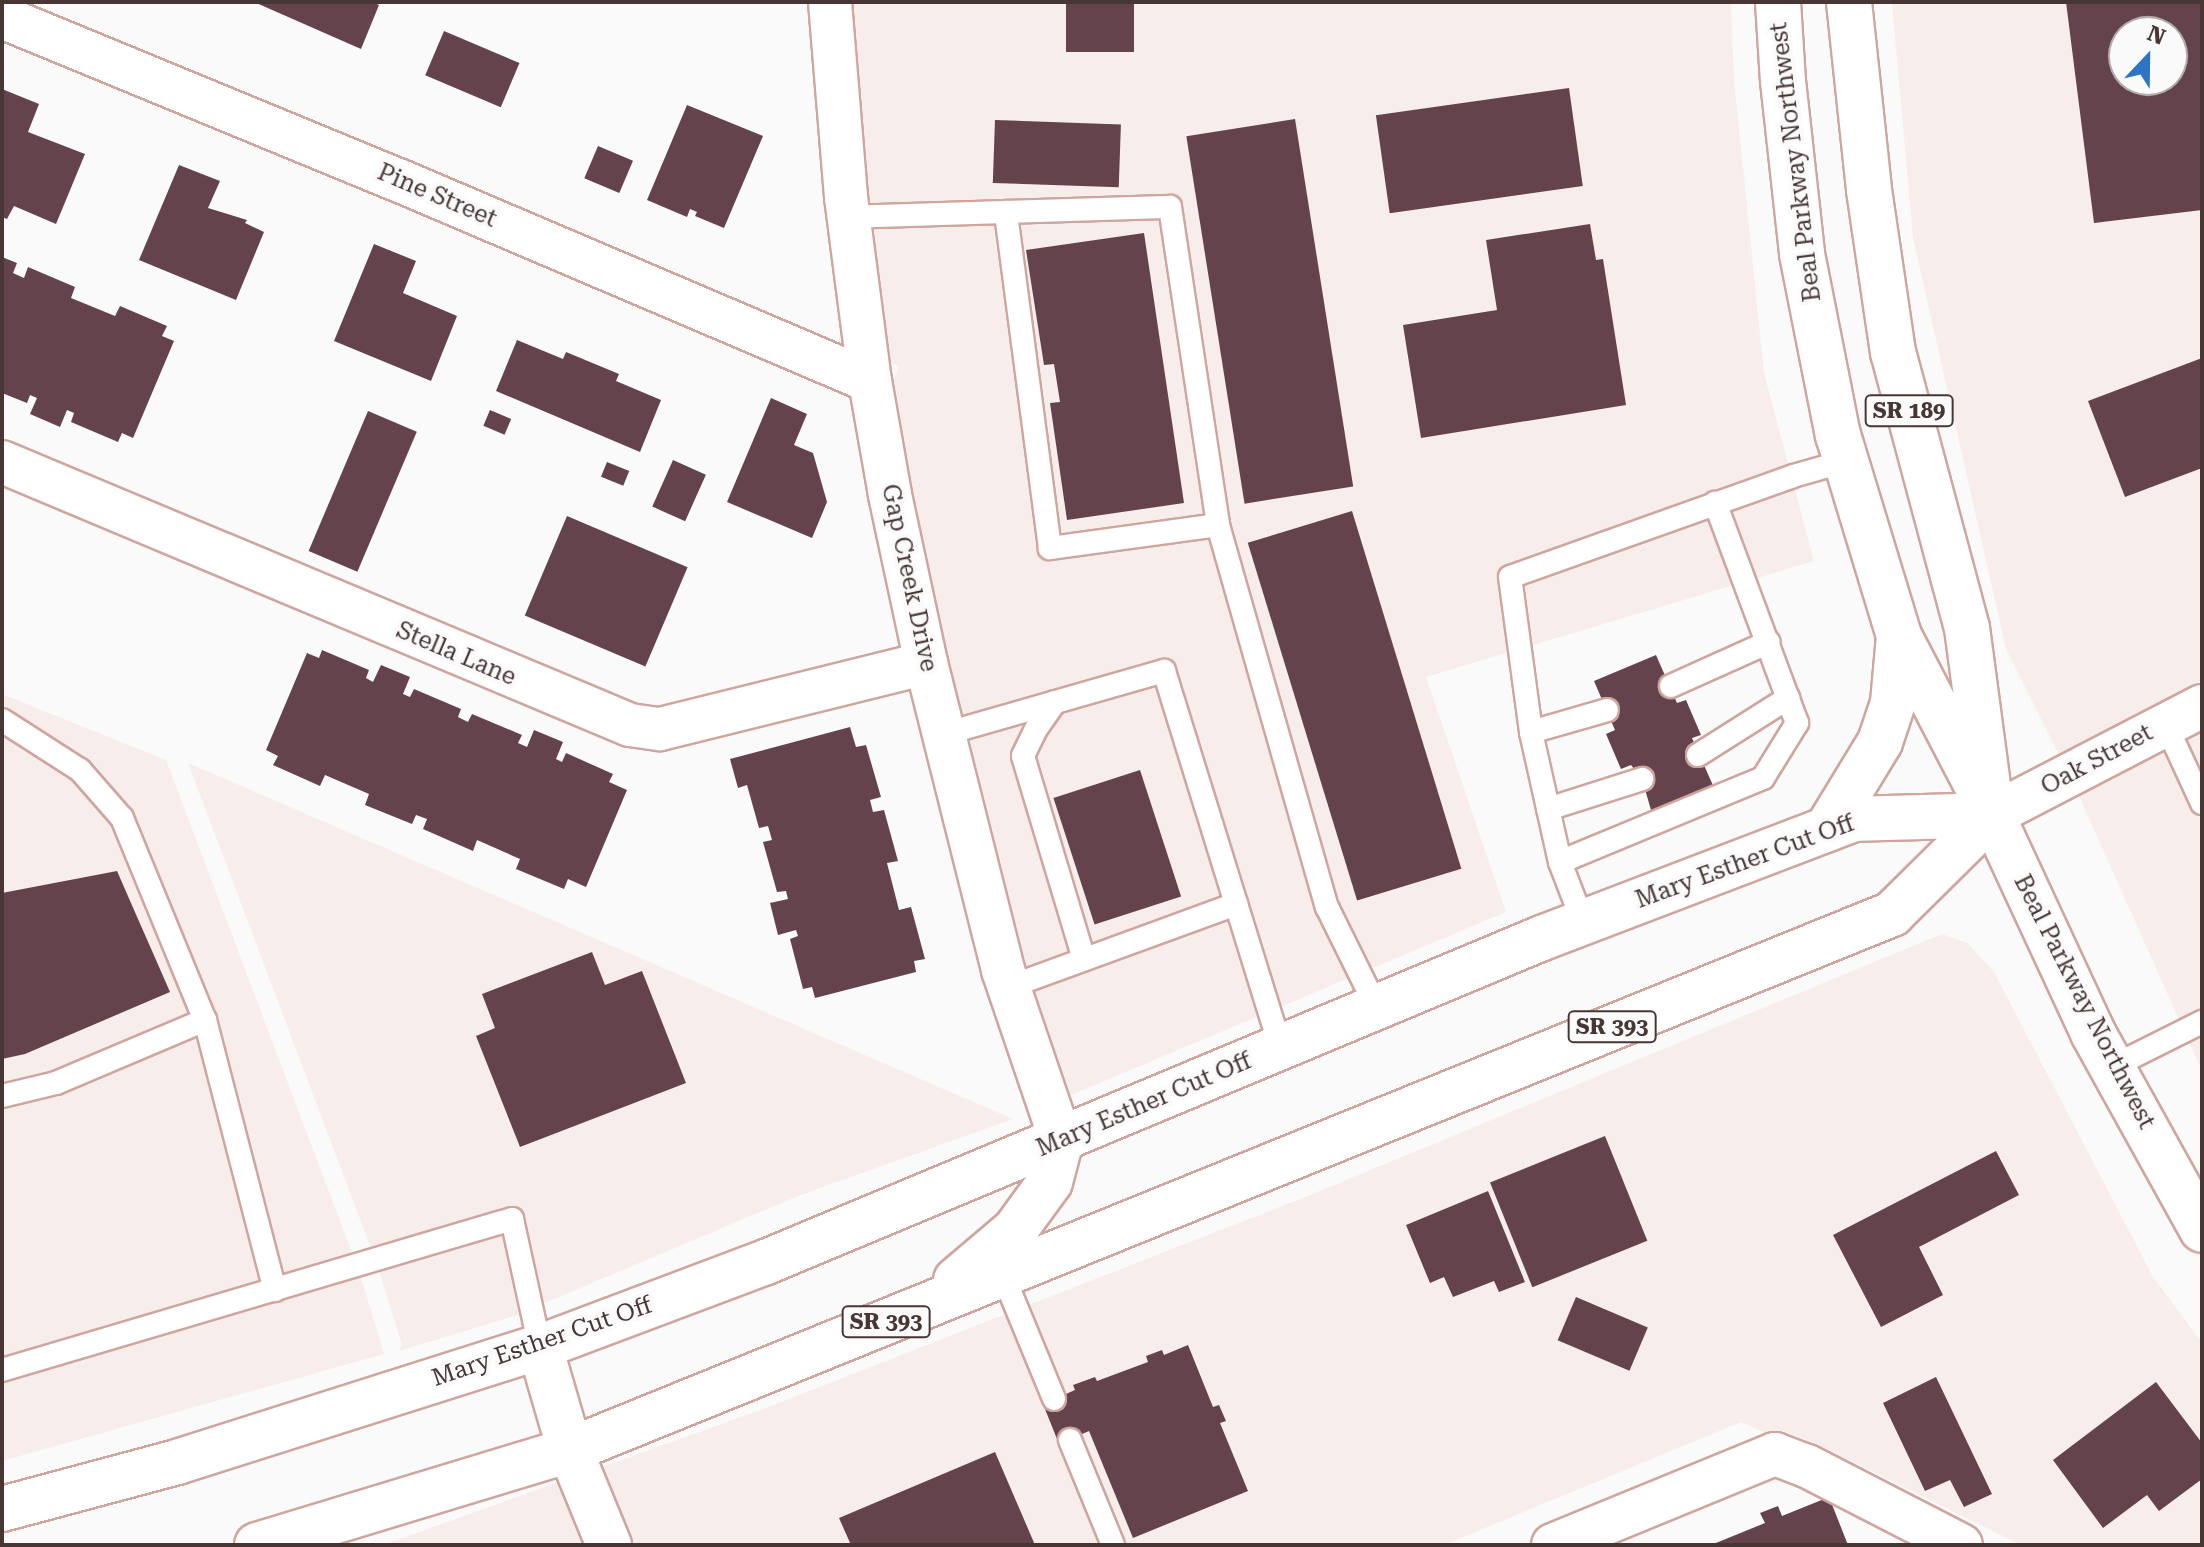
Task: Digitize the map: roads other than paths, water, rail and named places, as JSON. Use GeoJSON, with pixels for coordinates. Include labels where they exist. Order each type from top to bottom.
{"type":"FeatureCollection","features":[{"type":"Feature","properties":{"kind":"main road","name":"Beal Parkway Northwest"},"geometry":{"type":"LineString","coordinates":[[1778,2],[1783,81],[1802,254],[1846,461],[1899,636],[1992,815],[2112,1067],[2202,1230]]}},
{"type":"Feature","properties":{"kind":"main road","name":"Beal Parkway Northwest"},"geometry":{"type":"LineString","coordinates":[[1849,2],[1869,190],[1893,352],[1967,628],[1992,815]]}},
{"type":"Feature","properties":{"kind":"main road"},"geometry":{"type":"LineString","coordinates":[[1827,829],[1880,742],[1893,703],[1899,636]]}},
{"type":"Feature","properties":{"kind":"main road","name":"Mary Esther Cut Off"},"geometry":{"type":"LineString","coordinates":[[2,1509],[177,1462],[540,1347],[766,1262],[1583,922],[1853,819],[1992,815]]}},
{"type":"Feature","properties":{"kind":"main road","name":"SR 393"},"geometry":{"type":"LineString","coordinates":[[257,1545],[570,1450],[1892,914],[1992,815]]}},
{"type":"Feature","properties":{"kind":"main road"},"geometry":{"type":"LineString","coordinates":[[927,1305],[1015,1230],[1050,1182],[1061,1140]]}},
{"type":"Feature","properties":{"kind":"main road"},"geometry":{"type":"LineString","coordinates":[[540,1347],[570,1450],[609,1545]]}},
{"type":"Feature","properties":{"kind":"street","name":"Gap Creek Drive"},"geometry":{"type":"LineString","coordinates":[[830,2],[848,217],[870,381],[890,495],[926,663],[1009,987],[1061,1140]]}},
{"type":"Feature","properties":{"kind":"street","name":"Pine Street"},"geometry":{"type":"LineString","coordinates":[[2,17],[398,180],[870,381]]}},
{"type":"Feature","properties":{"kind":"street","name":"Stella Lane"},"geometry":{"type":"LineString","coordinates":[[2,462],[630,725],[660,729],[926,663]]}},
{"type":"Feature","properties":{"kind":"street","name":"Oak Street"},"geometry":{"type":"LineString","coordinates":[[1992,815],[2202,706]]}},
{"type":"Feature","properties":{"kind":"street"},"geometry":{"type":"LineString","coordinates":[[1553,1545],[1775,1454],[1807,1466],[1961,1545]]}},
{"type":"Feature","properties":{"kind":"lane"},"geometry":{"type":"LineString","coordinates":[[848,217],[1170,207],[1218,525],[1327,907],[1377,1008]]}},
{"type":"Feature","properties":{"kind":"lane"},"geometry":{"type":"LineString","coordinates":[[1006,212],[1050,548],[1218,525]]}},
{"type":"Feature","properties":{"kind":"lane"},"geometry":{"type":"LineString","coordinates":[[1583,922],[1560,862],[1531,732],[1510,577],[1715,503],[1846,461]]}},
{"type":"Feature","properties":{"kind":"lane"},"geometry":{"type":"LineString","coordinates":[[1560,862],[1763,778],[1797,723],[1715,503]]}},
{"type":"Feature","properties":{"kind":"lane"},"geometry":{"type":"LineString","coordinates":[[1671,686],[1769,642]]}},
{"type":"Feature","properties":{"kind":"lane"},"geometry":{"type":"LineString","coordinates":[[944,734],[1164,671],[1281,1048]]}},
{"type":"Feature","properties":{"kind":"lane"},"geometry":{"type":"LineString","coordinates":[[1698,755],[1788,698]]}},
{"type":"Feature","properties":{"kind":"lane"},"geometry":{"type":"LineString","coordinates":[[1055,702],[1036,729],[1023,756],[1084,959]]}},
{"type":"Feature","properties":{"kind":"lane"},"geometry":{"type":"LineString","coordinates":[[1531,732],[1607,710]]}},
{"type":"Feature","properties":{"kind":"lane"},"geometry":{"type":"LineString","coordinates":[[2,720],[80,770],[122,818],[205,1020],[275,1290]]}},
{"type":"Feature","properties":{"kind":"lane"},"geometry":{"type":"LineString","coordinates":[[2166,725],[2200,793]]}},
{"type":"Feature","properties":{"kind":"lane"},"geometry":{"type":"LineString","coordinates":[[1548,809],[1642,779]]}},
{"type":"Feature","properties":{"kind":"lane"},"geometry":{"type":"LineString","coordinates":[[1009,987],[1236,904]]}},
{"type":"Feature","properties":{"kind":"lane"},"geometry":{"type":"LineString","coordinates":[[2,1096],[56,1083],[205,1020]]}},
{"type":"Feature","properties":{"kind":"lane"},"geometry":{"type":"LineString","coordinates":[[2112,1067],[2202,1022]]}},
{"type":"Feature","properties":{"kind":"lane"},"geometry":{"type":"LineString","coordinates":[[2,1370],[512,1219],[523,1255],[540,1347]]}},
{"type":"Feature","properties":{"kind":"lane"},"geometry":{"type":"LineString","coordinates":[[1003,1275],[1054,1399]]}},
{"type":"Feature","properties":{"kind":"lane"},"geometry":{"type":"LineString","coordinates":[[1070,1440],[1113,1545]]}}]}
